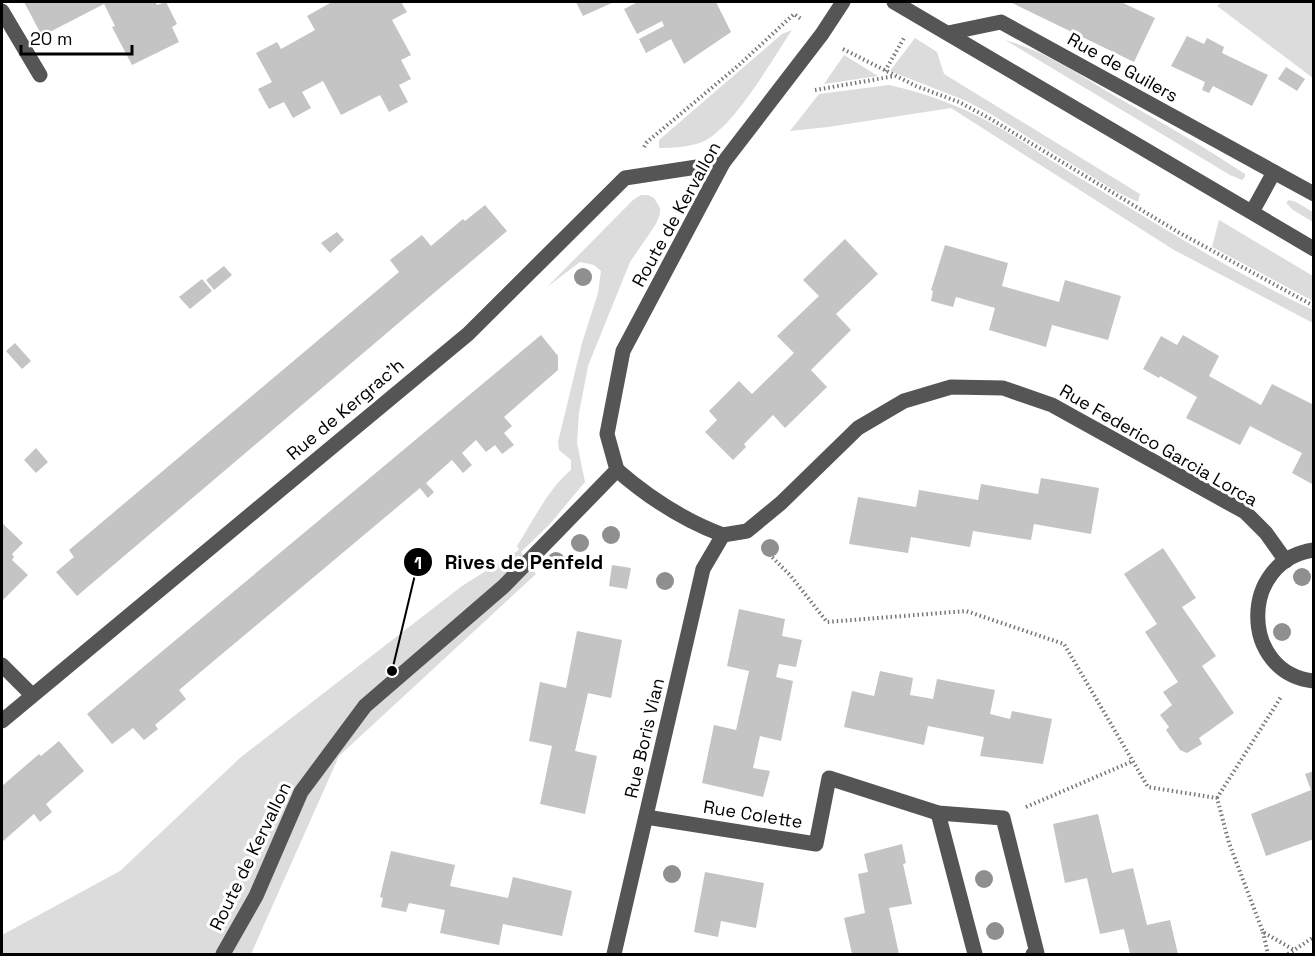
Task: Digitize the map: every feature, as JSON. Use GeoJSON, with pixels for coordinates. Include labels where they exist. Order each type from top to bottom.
{"type":"FeatureCollection","features":[{"type":"Feature","properties":{"kind":"street","name":"Route de Kervallon"},"geometry":{"type":"LineString","coordinates":[[223,954],[256,896],[301,792],[365,706],[504,586],[618,470],[607,434],[623,351],[723,163],[822,34],[843,2]]}},
{"type":"Feature","properties":{"kind":"street"},"geometry":{"type":"LineString","coordinates":[[894,2],[1314,249]]}},
{"type":"Feature","properties":{"kind":"street"},"geometry":{"type":"LineString","coordinates":[[2,11],[40,75]]}},
{"type":"Feature","properties":{"kind":"street","name":"Rue de Guilers"},"geometry":{"type":"LineString","coordinates":[[948,33],[1001,22],[1314,194]]}},
{"type":"Feature","properties":{"kind":"street"},"geometry":{"type":"LineString","coordinates":[[625,178],[723,163]]}},
{"type":"Feature","properties":{"kind":"street"},"geometry":{"type":"LineString","coordinates":[[1252,212],[1274,172]]}},
{"type":"Feature","properties":{"kind":"street","name":"Rue de Kergrac'h"},"geometry":{"type":"LineString","coordinates":[[2,721],[468,334],[625,178]]}},
{"type":"Feature","properties":{"kind":"street","name":"Rue Federico Garcia Lorca"},"geometry":{"type":"LineString","coordinates":[[723,536],[747,531],[781,503],[858,428],[904,401],[951,387],[1003,388],[1052,405],[1245,512],[1266,533],[1286,561]]}},
{"type":"Feature","properties":{"kind":"street"},"geometry":{"type":"LineString","coordinates":[[618,470],[669,510],[695,525],[723,536]]}},
{"type":"Feature","properties":{"kind":"street","name":"Rue Boris Vian"},"geometry":{"type":"LineString","coordinates":[[614,954],[703,569],[723,536]]}},
{"type":"Feature","properties":{"kind":"street"},"geometry":{"type":"LineString","coordinates":[[1314,550],[1304,551],[1286,561],[1268,578],[1259,596],[1256,617],[1260,638],[1270,657],[1286,671],[1305,681],[1314,681]]}},
{"type":"Feature","properties":{"kind":"street"},"geometry":{"type":"LineString","coordinates":[[2,665],[32,695]]}},
{"type":"Feature","properties":{"kind":"street","name":"Rue Colette"},"geometry":{"type":"LineString","coordinates":[[646,817],[816,844],[829,778],[938,813],[1003,818]]}},
{"type":"Feature","properties":{"kind":"street"},"geometry":{"type":"LineString","coordinates":[[938,813],[975,954]]}},
{"type":"Feature","properties":{"kind":"street"},"geometry":{"type":"LineString","coordinates":[[1003,818],[1037,953],[1033,954]]}},
{"type":"Feature","properties":{"kind":"path"},"geometry":{"type":"LineString","coordinates":[[625,178],[647,142],[739,65],[794,14]]}},
{"type":"Feature","properties":{"kind":"path"},"geometry":{"type":"LineString","coordinates":[[822,34],[843,49],[896,76],[959,102],[989,118],[1179,232],[1314,306]]}},
{"type":"Feature","properties":{"kind":"path"},"geometry":{"type":"LineString","coordinates":[[815,90],[896,76]]}},
{"type":"Feature","properties":{"kind":"path"},"geometry":{"type":"LineString","coordinates":[[761,546],[790,575],[826,622],[966,612],[1064,644],[1148,787],[1217,798]]}},
{"type":"Feature","properties":{"kind":"path"},"geometry":{"type":"LineString","coordinates":[[1268,954],[1263,932],[1229,843],[1217,798],[1286,688]]}},
{"type":"Feature","properties":{"kind":"path"},"geometry":{"type":"LineString","coordinates":[[1003,818],[1089,778],[1133,761]]}},
{"type":"Feature","properties":{"kind":"path"},"geometry":{"type":"LineString","coordinates":[[1263,932],[1294,950]]}},
{"type":"Feature","properties":{"kind":"path"},"geometry":{"type":"LineString","coordinates":[[1288,954],[1314,937]]}},
{"type":"Feature","properties":{"kind":"shaded area"},"geometry":{"type":"Polygon","coordinates":[[[1222,2],[1313,2],[1313,78],[1217,6],[1222,2]]]}},
{"type":"Feature","properties":{"kind":"shaded area"},"geometry":{"type":"Polygon","coordinates":[[[792,30],[754,89],[719,130],[697,144],[659,148],[659,140],[782,34],[792,30]]]}},
{"type":"Feature","properties":{"kind":"shaded area"},"geometry":{"type":"Polygon","coordinates":[[[915,38],[937,52],[944,74],[1140,194],[1138,202],[1117,192],[989,113],[964,100],[890,71],[915,38]]]}},
{"type":"Feature","properties":{"kind":"shaded area"},"geometry":{"type":"Polygon","coordinates":[[[1005,40],[1034,50],[1062,64],[1213,154],[1245,174],[1245,177],[1242,180],[1230,175],[1005,40]]]}},
{"type":"Feature","properties":{"kind":"shaded area"},"geometry":{"type":"Polygon","coordinates":[[[844,55],[878,76],[824,84],[844,55]]]}},
{"type":"Feature","properties":{"kind":"shaded area"},"geometry":{"type":"Polygon","coordinates":[[[889,85],[941,100],[1001,128],[1189,244],[1313,310],[1313,323],[1174,250],[951,108],[790,131],[819,94],[889,85]]]}},
{"type":"Feature","properties":{"kind":"shaded area"},"geometry":{"type":"Polygon","coordinates":[[[641,195],[654,198],[660,208],[660,214],[656,224],[630,262],[588,366],[579,413],[577,443],[585,482],[549,525],[521,552],[536,574],[339,756],[251,954],[2,954],[2,935],[120,871],[241,757],[462,586],[519,550],[517,546],[541,506],[555,486],[571,470],[571,460],[559,450],[558,442],[582,343],[598,293],[601,271],[594,265],[580,262],[547,287],[633,200],[641,195]]]}},
{"type":"Feature","properties":{"kind":"shaded area"},"geometry":{"type":"Polygon","coordinates":[[[1289,200],[1313,212],[1313,222],[1293,210],[1286,203],[1289,200]]]}},
{"type":"Feature","properties":{"kind":"shaded area"},"geometry":{"type":"Polygon","coordinates":[[[1219,220],[1313,276],[1313,301],[1212,247],[1219,220]]]}},
{"type":"Feature","properties":{"kind":"building"},"geometry":{"type":"Polygon","coordinates":[[[24,2],[155,2],[157,5],[166,2],[177,24],[172,27],[179,42],[132,65],[112,27],[115,26],[104,4],[42,36],[24,2]]]}},
{"type":"Feature","properties":{"kind":"building"},"geometry":{"type":"Polygon","coordinates":[[[329,2],[401,2],[407,12],[392,20],[411,55],[401,60],[411,79],[399,85],[408,102],[389,112],[380,95],[341,115],[323,81],[302,92],[311,108],[293,118],[284,102],[269,109],[258,89],[272,82],[256,53],[277,42],[281,49],[315,30],[307,16],[329,2]]]}},
{"type":"Feature","properties":{"kind":"building"},"geometry":{"type":"Polygon","coordinates":[[[576,2],[614,2],[583,16],[576,2]]]}},
{"type":"Feature","properties":{"kind":"building"},"geometry":{"type":"Polygon","coordinates":[[[638,2],[716,2],[731,32],[684,64],[671,39],[646,53],[639,39],[664,26],[662,21],[637,34],[624,9],[638,2]]]}},
{"type":"Feature","properties":{"kind":"building"},"geometry":{"type":"Polygon","coordinates":[[[1010,2],[1121,2],[1155,18],[1134,62],[1010,2]]]}},
{"type":"Feature","properties":{"kind":"building"},"geometry":{"type":"Polygon","coordinates":[[[1187,36],[1204,44],[1207,38],[1224,47],[1222,53],[1268,75],[1252,106],[1213,86],[1209,93],[1202,90],[1205,82],[1171,66],[1187,36]]]}},
{"type":"Feature","properties":{"kind":"building"},"geometry":{"type":"Polygon","coordinates":[[[1286,67],[1305,79],[1297,91],[1278,79],[1286,67]]]}},
{"type":"Feature","properties":{"kind":"building"},"geometry":{"type":"Polygon","coordinates":[[[485,205],[507,231],[77,596],[56,572],[74,557],[69,550],[399,272],[390,260],[422,235],[431,246],[463,219],[465,221],[485,205]]]}},
{"type":"Feature","properties":{"kind":"building"},"geometry":{"type":"Polygon","coordinates":[[[337,232],[344,240],[330,253],[321,243],[337,232]]]}},
{"type":"Feature","properties":{"kind":"building"},"geometry":{"type":"Polygon","coordinates":[[[845,239],[878,274],[836,314],[851,330],[811,370],[827,387],[785,428],[773,415],[744,444],[746,447],[733,460],[705,432],[717,420],[709,411],[739,381],[752,394],[794,353],[777,336],[819,296],[803,280],[845,239]]]}},
{"type":"Feature","properties":{"kind":"building"},"geometry":{"type":"Polygon","coordinates":[[[945,245],[1008,263],[1002,286],[1059,302],[1065,280],[1121,296],[1108,340],[1052,325],[1046,347],[989,330],[995,308],[956,297],[953,307],[931,301],[933,291],[931,290],[945,245]]]}},
{"type":"Feature","properties":{"kind":"building"},"geometry":{"type":"Polygon","coordinates":[[[224,266],[232,275],[214,290],[206,280],[224,266]]]}},
{"type":"Feature","properties":{"kind":"building"},"geometry":{"type":"Polygon","coordinates":[[[202,279],[212,291],[190,309],[179,297],[202,279]]]}},
{"type":"Feature","properties":{"kind":"building"},"geometry":{"type":"Polygon","coordinates":[[[541,335],[558,356],[558,370],[504,417],[512,426],[504,433],[514,445],[502,454],[495,445],[486,452],[476,440],[462,453],[472,465],[463,473],[452,460],[426,483],[434,492],[428,498],[420,488],[179,690],[186,699],[155,725],[158,729],[144,740],[133,728],[112,744],[87,714],[541,335]]]}},
{"type":"Feature","properties":{"kind":"building"},"geometry":{"type":"Polygon","coordinates":[[[1183,335],[1219,356],[1209,376],[1261,405],[1272,384],[1314,405],[1314,485],[1292,473],[1302,453],[1250,426],[1240,445],[1186,418],[1197,397],[1143,369],[1161,336],[1177,345],[1183,335]]]}},
{"type":"Feature","properties":{"kind":"building"},"geometry":{"type":"Polygon","coordinates":[[[15,343],[31,361],[22,369],[6,351],[15,343]]]}},
{"type":"Feature","properties":{"kind":"building"},"geometry":{"type":"Polygon","coordinates":[[[36,448],[48,462],[36,473],[24,460],[36,448]]]}},
{"type":"Feature","properties":{"kind":"building"},"geometry":{"type":"Polygon","coordinates":[[[1041,478],[1099,488],[1091,534],[1034,524],[1031,540],[973,531],[970,547],[911,537],[908,553],[849,544],[858,497],[916,507],[919,490],[978,500],[981,484],[1038,494],[1041,478]]]}},
{"type":"Feature","properties":{"kind":"building"},"geometry":{"type":"Polygon","coordinates":[[[2,523],[23,543],[12,554],[14,557],[12,560],[28,575],[2,601],[2,523]]]}},
{"type":"Feature","properties":{"kind":"building"},"geometry":{"type":"Polygon","coordinates":[[[1163,548],[1196,598],[1182,607],[1216,656],[1202,666],[1234,713],[1199,738],[1202,744],[1187,753],[1180,750],[1166,730],[1169,727],[1160,715],[1172,705],[1163,692],[1178,682],[1145,632],[1157,624],[1124,574],[1163,548]]]}},
{"type":"Feature","properties":{"kind":"building"},"geometry":{"type":"Polygon","coordinates":[[[612,565],[631,568],[627,589],[609,586],[612,565]]]}},
{"type":"Feature","properties":{"kind":"building"},"geometry":{"type":"Polygon","coordinates":[[[739,609],[785,619],[782,636],[802,640],[796,667],[779,664],[776,677],[793,681],[781,741],[760,736],[753,768],[770,771],[763,797],[702,783],[714,725],[736,730],[749,671],[727,666],[739,609]]]}},
{"type":"Feature","properties":{"kind":"building"},"geometry":{"type":"Polygon","coordinates":[[[577,631],[622,640],[611,698],[588,693],[575,751],[597,756],[585,814],[540,804],[552,746],[529,741],[540,682],[566,688],[577,631]]]}},
{"type":"Feature","properties":{"kind":"building"},"geometry":{"type":"Polygon","coordinates":[[[880,671],[913,678],[910,695],[933,699],[937,679],[995,690],[990,714],[1010,719],[1012,711],[1052,719],[1043,764],[980,756],[984,737],[928,726],[924,745],[844,727],[852,691],[874,696],[880,671]]]}},
{"type":"Feature","properties":{"kind":"building"},"geometry":{"type":"Polygon","coordinates":[[[59,741],[84,771],[46,804],[52,812],[40,822],[34,814],[2,842],[2,786],[39,754],[41,756],[59,741]]]}},
{"type":"Feature","properties":{"kind":"building"},"geometry":{"type":"Polygon","coordinates":[[[1314,771],[1314,839],[1266,856],[1251,814],[1311,790],[1305,774],[1314,771]]]}},
{"type":"Feature","properties":{"kind":"building"},"geometry":{"type":"Polygon","coordinates":[[[1098,814],[1112,873],[1133,868],[1147,925],[1170,920],[1178,954],[1130,954],[1124,929],[1100,934],[1087,878],[1065,883],[1053,824],[1098,814]]]}},
{"type":"Feature","properties":{"kind":"building"},"geometry":{"type":"Polygon","coordinates":[[[902,844],[906,863],[903,864],[912,904],[889,908],[899,954],[852,954],[844,918],[865,913],[858,874],[868,872],[864,854],[902,844]]]}},
{"type":"Feature","properties":{"kind":"building"},"geometry":{"type":"Polygon","coordinates":[[[391,851],[455,865],[450,886],[508,898],[513,877],[572,891],[562,936],[503,924],[499,945],[440,933],[445,910],[409,903],[406,912],[381,907],[383,898],[380,897],[391,851]]]}},
{"type":"Feature","properties":{"kind":"building"},"geometry":{"type":"Polygon","coordinates":[[[705,872],[764,883],[756,928],[721,921],[718,937],[694,932],[705,872]]]}},
{"type":"Feature","properties":{"kind":"place","name":"Rives de Penfeld"},"geometry":{"type":"Point","coordinates":[392,671]}}]}
